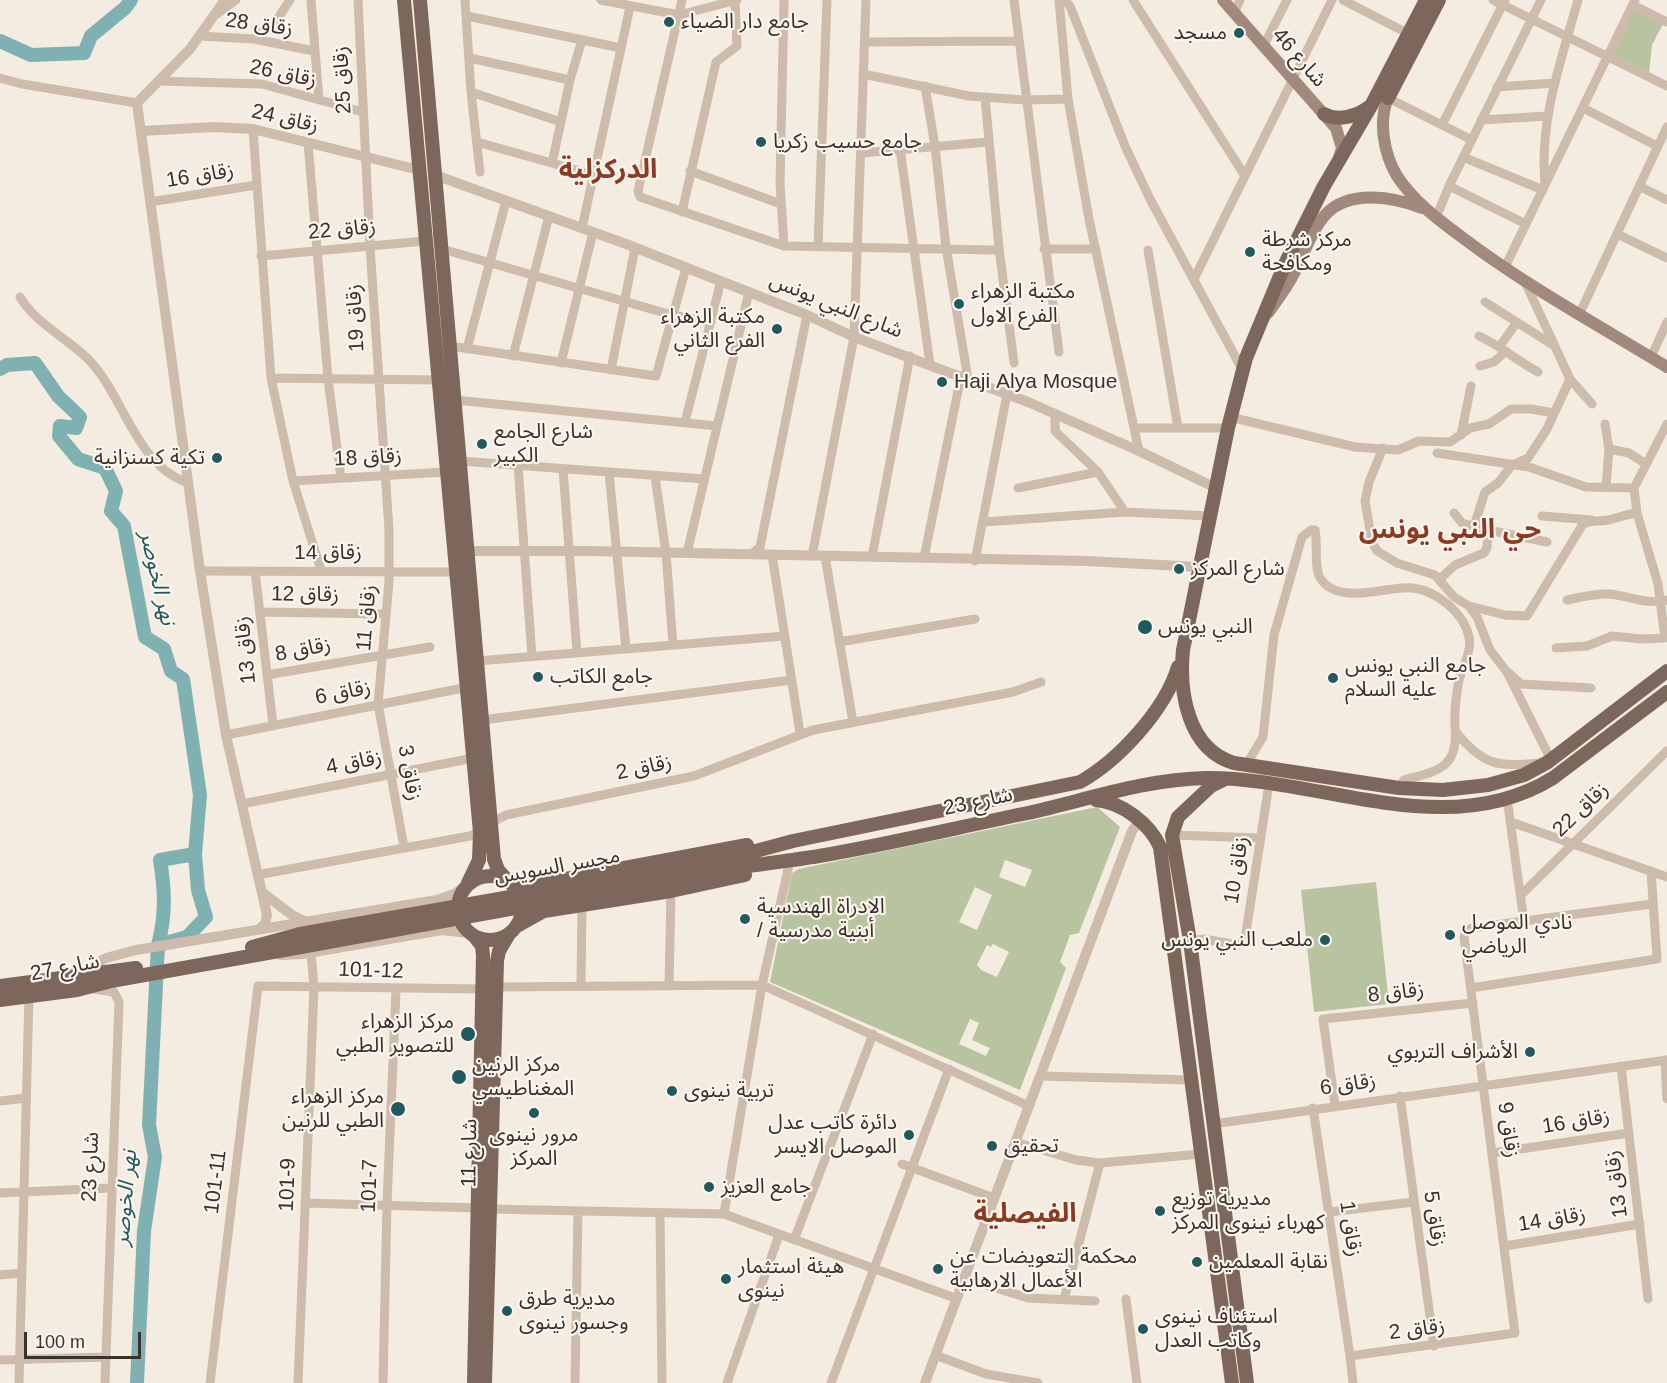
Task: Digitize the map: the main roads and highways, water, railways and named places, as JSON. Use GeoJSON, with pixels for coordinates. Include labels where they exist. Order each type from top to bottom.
{"type":"FeatureCollection","features":[{"type":"Feature","properties":{"kind":"main road"},"geometry":{"type":"LineString","coordinates":[[404,0],[445,472],[468,687],[473,758],[495,865],[520,896],[521,916],[513,930]]}},
{"type":"Feature","properties":{"kind":"main road"},"geometry":{"type":"LineString","coordinates":[[420,0],[482,720],[486,827],[479,861],[460,894],[458,915],[472,935],[493,940],[544,911],[671,891],[820,856]]}},
{"type":"Feature","properties":{"kind":"main road","name":"شارع 46"},"geometry":{"type":"LineString","coordinates":[[1222,0],[1292,82],[1324,114],[1340,136],[1342,148],[1333,169]]}},
{"type":"Feature","properties":{"kind":"main road"},"geometry":{"type":"LineString","coordinates":[[1426,0],[1371,106],[1333,169],[1285,264],[1242,369],[1209,516],[1183,650],[1183,700],[1188,715],[1211,751],[1227,761],[1399,788],[1443,790],[1488,785],[1524,775],[1549,761],[1667,671]]}},
{"type":"Feature","properties":{"kind":"main road"},"geometry":{"type":"LineString","coordinates":[[1439,0],[1388,98],[1381,118],[1393,168],[1404,185],[1432,215],[1504,269],[1667,367]]}},
{"type":"Feature","properties":{"kind":"main road"},"geometry":{"type":"LineString","coordinates":[[1324,114],[1333,117],[1356,115],[1371,106]]}},
{"type":"Feature","properties":{"kind":"main road"},"geometry":{"type":"LineString","coordinates":[[1264,319],[1291,279],[1320,224],[1334,208],[1353,201],[1381,197],[1400,201],[1432,215]]}},
{"type":"Feature","properties":{"kind":"main road","name":"شارع 23"},"geometry":{"type":"LineString","coordinates":[[820,835],[1062,788],[1080,782],[1100,769],[1147,722],[1168,693],[1183,650]]}},
{"type":"Feature","properties":{"kind":"main road","name":"شارع 23"},"geometry":{"type":"LineString","coordinates":[[820,856],[1091,800],[1145,786],[1184,780],[1231,779],[1399,805],[1458,806],[1507,798],[1532,790],[1553,778],[1667,693]]}},
{"type":"Feature","properties":{"kind":"main road"},"geometry":{"type":"LineString","coordinates":[[1231,779],[1215,783],[1199,797],[1176,820],[1173,835],[1190,941],[1247,1383]]}},
{"type":"Feature","properties":{"kind":"main road"},"geometry":{"type":"LineString","coordinates":[[1399,788],[1399,805]]}},
{"type":"Feature","properties":{"kind":"main road"},"geometry":{"type":"LineString","coordinates":[[1091,800],[1111,803],[1146,825],[1156,837],[1162,858],[1232,1383]]}},
{"type":"Feature","properties":{"kind":"main road"},"geometry":{"type":"LineString","coordinates":[[467,884],[487,875],[528,886],[775,839],[820,835]]}},
{"type":"Feature","properties":{"kind":"main road","name":"مجسر السويس"},"geometry":{"type":"LineString","coordinates":[[728,864],[820,835]]}},
{"type":"Feature","properties":{"kind":"main road","name":"مجسر السويس"},"geometry":{"type":"LineString","coordinates":[[137,972],[249,953],[304,939],[728,864],[820,856]]}},
{"type":"Feature","properties":{"kind":"main road","name":"شارع 11"},"geometry":{"type":"LineString","coordinates":[[489,988],[499,951],[513,930]]}},
{"type":"Feature","properties":{"kind":"main road","name":"شارع 11"},"geometry":{"type":"LineString","coordinates":[[472,935],[483,946],[489,988],[483,1270]]}},
{"type":"Feature","properties":{"kind":"main road","name":"شارع 27"},"geometry":{"type":"LineString","coordinates":[[0,986],[80,973],[137,972]]}},
{"type":"Feature","properties":{"kind":"main road","name":"شارع 27"},"geometry":{"type":"LineString","coordinates":[[0,1000],[77,990],[137,972]]}},
{"type":"Feature","properties":{"kind":"main road"},"geometry":{"type":"LineString","coordinates":[[468,1383],[472,1302],[483,1270]]}},
{"type":"Feature","properties":{"kind":"main road"},"geometry":{"type":"LineString","coordinates":[[474,1383],[483,1270]]}},
{"type":"Feature","properties":{"kind":"main road"},"geometry":{"type":"LineString","coordinates":[[483,1270],[485,1383]]}},
{"type":"Feature","properties":{"kind":"main road"},"geometry":{"type":"LineString","coordinates":[[483,1270],[494,1307],[493,1383]]}},
{"type":"Feature","properties":{"kind":"waterway","name":"نهر الخوصر"},"geometry":{"type":"LineString","coordinates":[[0,41],[31,55],[84,53],[91,36],[125,8],[131,0]]}},
{"type":"Feature","properties":{"kind":"waterway","name":"نهر الخوصر"},"geometry":{"type":"LineString","coordinates":[[0,369],[7,365],[35,363],[58,396],[80,417],[76,428],[60,426],[59,436],[78,459],[105,468],[116,491],[111,511],[124,526],[145,637],[164,649],[171,671],[183,679],[200,795],[195,854],[198,890],[206,917],[187,937],[158,945],[149,1125],[155,1157],[144,1231],[137,1383]]}},
{"type":"Feature","properties":{"kind":"waterway","name":"نهر الخوصر"},"geometry":{"type":"LineString","coordinates":[[158,945],[164,902],[160,860],[195,854]]}},
{"type":"Feature","properties":{"kind":"place","name":"جامع دار الضياء"},"geometry":{"type":"Point","coordinates":[669,22]}},
{"type":"Feature","properties":{"kind":"place","name":"مسجد"},"geometry":{"type":"Point","coordinates":[1239,33]}},
{"type":"Feature","properties":{"kind":"place","name":"جامع حسيب زكريا"},"geometry":{"type":"Point","coordinates":[761,142]}},
{"type":"Feature","properties":{"kind":"place","name":"مركز شرطة ومكافحة"},"geometry":{"type":"Point","coordinates":[1250,252]}},
{"type":"Feature","properties":{"kind":"place","name":"مكتبة الزهراء الفرع الاول"},"geometry":{"type":"Point","coordinates":[959,304]}},
{"type":"Feature","properties":{"kind":"place","name":"مكتبة الزهراء الفرع الثاني"},"geometry":{"type":"Point","coordinates":[777,329]}},
{"type":"Feature","properties":{"kind":"place","name":"Haji Alya Mosque"},"geometry":{"type":"Point","coordinates":[942,382]}},
{"type":"Feature","properties":{"kind":"place","name":"شارع الجامع الكبير"},"geometry":{"type":"Point","coordinates":[482,444]}},
{"type":"Feature","properties":{"kind":"place","name":"تكية كسنزانية"},"geometry":{"type":"Point","coordinates":[217,458]}},
{"type":"Feature","properties":{"kind":"place","name":"شارع المركز"},"geometry":{"type":"Point","coordinates":[1179,569]}},
{"type":"Feature","properties":{"kind":"place","name":"النبي يونس"},"geometry":{"type":"Point","coordinates":[1145,627]}},
{"type":"Feature","properties":{"kind":"place","name":"جامع الكاتب"},"geometry":{"type":"Point","coordinates":[538,677]}},
{"type":"Feature","properties":{"kind":"place","name":"جامع النبي يونس عليه السلام"},"geometry":{"type":"Point","coordinates":[1333,678]}},
{"type":"Feature","properties":{"kind":"place","name":"الادراة الهندسية / أبنية مدرسية"},"geometry":{"type":"Point","coordinates":[745,919]}},
{"type":"Feature","properties":{"kind":"place","name":"نادي الموصل الرياضي"},"geometry":{"type":"Point","coordinates":[1450,935]}},
{"type":"Feature","properties":{"kind":"place","name":"ملعب النبي يونس"},"geometry":{"type":"Point","coordinates":[1325,940]}},
{"type":"Feature","properties":{"kind":"place","name":"مركز الزهراء للتصوير الطبي"},"geometry":{"type":"Point","coordinates":[468,1034]}},
{"type":"Feature","properties":{"kind":"place","name":"الأشراف التربوي"},"geometry":{"type":"Point","coordinates":[1530,1052]}},
{"type":"Feature","properties":{"kind":"place","name":"مركز الرنين المغناطيسي"},"geometry":{"type":"Point","coordinates":[459,1077]}},
{"type":"Feature","properties":{"kind":"place","name":"تربية نينوى"},"geometry":{"type":"Point","coordinates":[672,1091]}},
{"type":"Feature","properties":{"kind":"place","name":"مركز الزهراء الطبي للرنين"},"geometry":{"type":"Point","coordinates":[398,1109]}},
{"type":"Feature","properties":{"kind":"place","name":"مرور نينوى المركز"},"geometry":{"type":"Point","coordinates":[534,1113]}},
{"type":"Feature","properties":{"kind":"place","name":"دائرة كاتب عدل الموصل الايسر"},"geometry":{"type":"Point","coordinates":[909,1135]}},
{"type":"Feature","properties":{"kind":"place","name":"تحقيق"},"geometry":{"type":"Point","coordinates":[992,1146]}},
{"type":"Feature","properties":{"kind":"place","name":"جامع العزيز"},"geometry":{"type":"Point","coordinates":[709,1187]}},
{"type":"Feature","properties":{"kind":"place","name":"مديرية توزيع كهرباء نينوى المركز"},"geometry":{"type":"Point","coordinates":[1160,1211]}},
{"type":"Feature","properties":{"kind":"place","name":"نقابة المعلمين"},"geometry":{"type":"Point","coordinates":[1197,1262]}},
{"type":"Feature","properties":{"kind":"place","name":"محكمة التعويضات عن الأعمال الارهابية"},"geometry":{"type":"Point","coordinates":[938,1269]}},
{"type":"Feature","properties":{"kind":"place","name":"هيئة استثمار نينوى"},"geometry":{"type":"Point","coordinates":[726,1279]}},
{"type":"Feature","properties":{"kind":"place","name":"مديرية طرق وجسور نينوى"},"geometry":{"type":"Point","coordinates":[507,1311]}},
{"type":"Feature","properties":{"kind":"place","name":"استئناف نينوى وكاتب العدل"},"geometry":{"type":"Point","coordinates":[1143,1329]}},
{"type":"Feature","properties":{"kind":"district","name":"الدركزلية"},"geometry":{"type":"Point","coordinates":[608,171]}},
{"type":"Feature","properties":{"kind":"district","name":"حي النبي يونس"},"geometry":{"type":"Point","coordinates":[1450,531]}},
{"type":"Feature","properties":{"kind":"district","name":"الفيصلية"},"geometry":{"type":"Point","coordinates":[1025,1215]}}]}
